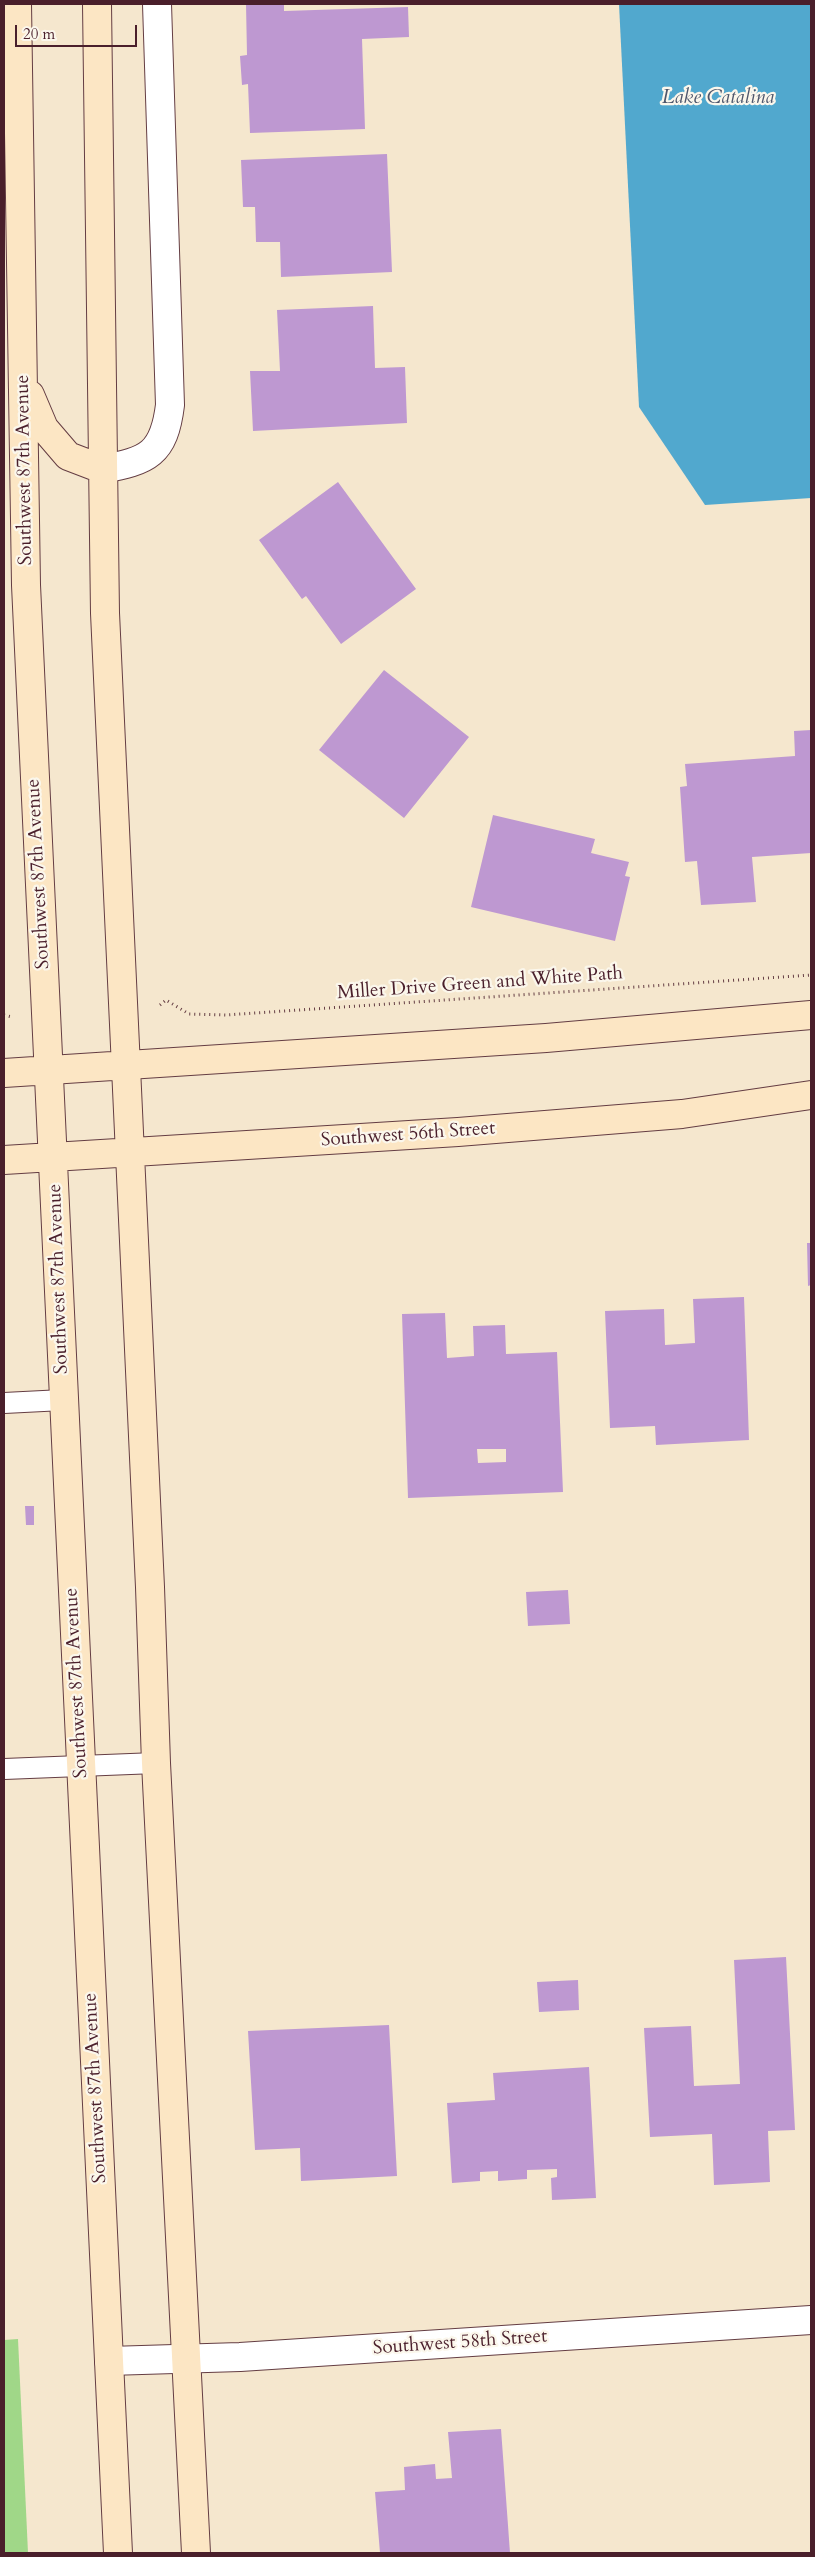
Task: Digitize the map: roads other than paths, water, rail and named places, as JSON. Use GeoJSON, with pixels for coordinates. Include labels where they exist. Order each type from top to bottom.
{"type":"FeatureCollection","features":[{"type":"Feature","properties":{"kind":"main road","name":"Southwest 87th Avenue"},"geometry":{"type":"LineString","coordinates":[[17,4],[26,585],[49,1070],[55,1158],[63,1400],[118,2553]]}},
{"type":"Feature","properties":{"kind":"main road"},"geometry":{"type":"LineString","coordinates":[[97,4],[100,75],[98,237],[106,623],[150,1577],[156,1763],[196,2553]]}},
{"type":"Feature","properties":{"kind":"main road"},"geometry":{"type":"LineString","coordinates":[[24,382],[44,428],[68,456],[102,469]]}},
{"type":"Feature","properties":{"kind":"main road"},"geometry":{"type":"LineString","coordinates":[[4,1073],[546,1038],[811,1015]]}},
{"type":"Feature","properties":{"kind":"main road","name":"Southwest 56th Street"},"geometry":{"type":"LineString","coordinates":[[4,1160],[458,1132],[682,1114],[811,1095]]}},
{"type":"Feature","properties":{"kind":"street"},"geometry":{"type":"LineString","coordinates":[[102,469],[130,464],[160,446],[167,430],[170,405],[157,4]]}},
{"type":"Feature","properties":{"kind":"street","name":"Southwest 58th Street"},"geometry":{"type":"LineString","coordinates":[[109,2362],[432,2346],[811,2320]]}},
{"type":"Feature","properties":{"kind":"lane"},"geometry":{"type":"LineString","coordinates":[[4,1403],[63,1400]]}},
{"type":"Feature","properties":{"kind":"lane"},"geometry":{"type":"LineString","coordinates":[[4,1770],[156,1763]]}},
{"type":"Feature","properties":{"kind":"water","name":"Lake Catalina"},"geometry":{"type":"Polygon","coordinates":[[[619,4],[811,4],[811,498],[705,505],[639,407],[619,4]]]}}]}
